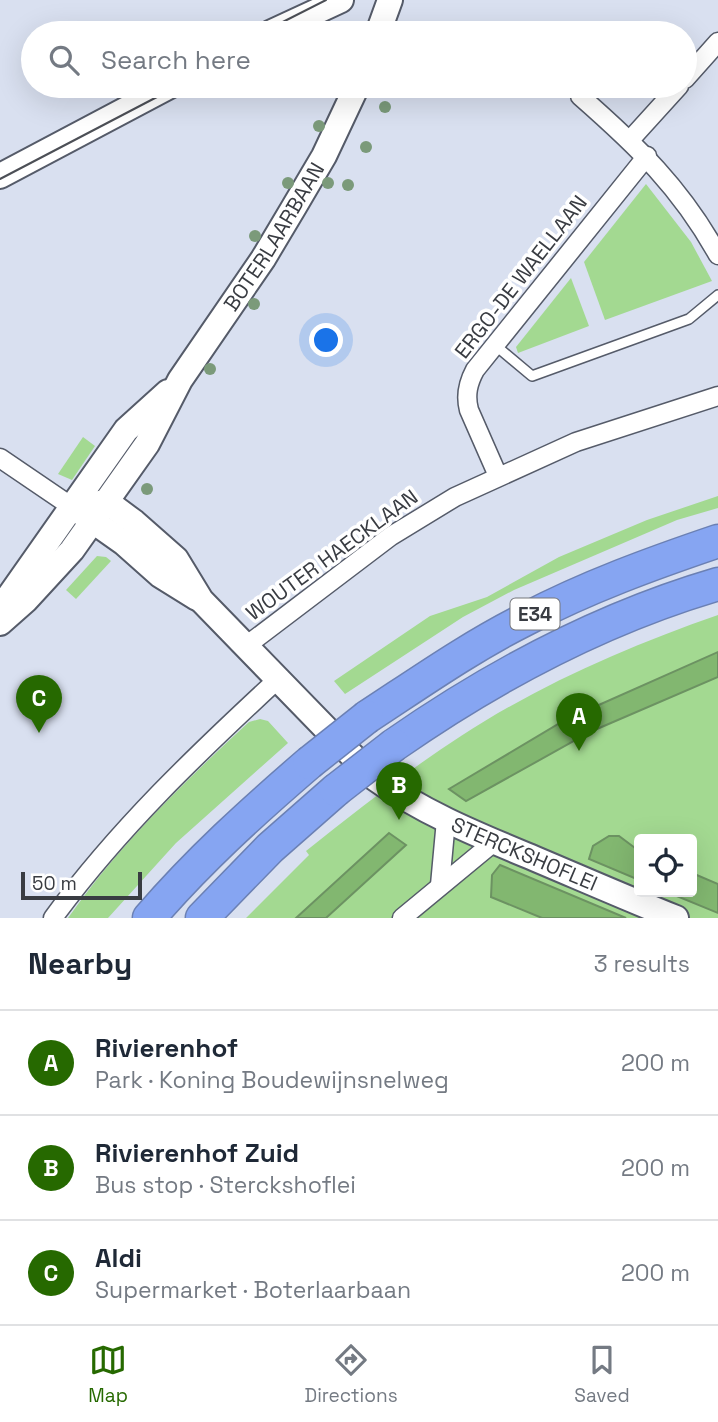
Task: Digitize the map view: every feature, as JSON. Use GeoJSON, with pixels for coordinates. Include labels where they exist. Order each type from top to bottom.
{"type":"FeatureCollection","features":[{"type":"Feature","properties":{"kind":"highway","name":"E34"},"geometry":{"type":"LineString","coordinates":[[149,918],[239,822],[367,717],[461,655],[525,619],[599,584],[718,541]]}},
{"type":"Feature","properties":{"kind":"highway","name":"E34"},"geometry":{"type":"LineString","coordinates":[[202,918],[270,848],[336,790],[394,746],[477,690],[567,643],[718,583]]}},
{"type":"Feature","properties":{"kind":"street"},"geometry":{"type":"LineString","coordinates":[[296,21],[341,0]]}},
{"type":"Feature","properties":{"kind":"street"},"geometry":{"type":"LineString","coordinates":[[376,0],[377,21]]}},
{"type":"Feature","properties":{"kind":"street"},"geometry":{"type":"LineString","coordinates":[[382,21],[390,0]]}},
{"type":"Feature","properties":{"kind":"street"},"geometry":{"type":"LineString","coordinates":[[697,66],[718,42]]}},
{"type":"Feature","properties":{"kind":"street"},"geometry":{"type":"LineString","coordinates":[[0,176],[147,98]]}},
{"type":"Feature","properties":{"kind":"street","name":"BOTERLAARBAAN"},"geometry":{"type":"LineString","coordinates":[[0,623],[26,600],[72,550],[147,444],[180,380],[263,258],[294,207],[324,156],[351,98]]}},
{"type":"Feature","properties":{"kind":"street"},"geometry":{"type":"LineString","coordinates":[[582,98],[647,156],[679,194],[718,255]]}},
{"type":"Feature","properties":{"kind":"street"},"geometry":{"type":"LineString","coordinates":[[630,140],[668,98]]}},
{"type":"Feature","properties":{"kind":"street","name":"ERGO-DE WAELLAAN"},"geometry":{"type":"LineString","coordinates":[[498,476],[466,400],[470,380],[475,370],[647,156]]}},
{"type":"Feature","properties":{"kind":"street","name":"BOTERLAARBAAN"},"geometry":{"type":"LineString","coordinates":[[0,609],[126,430],[180,380]]}},
{"type":"Feature","properties":{"kind":"street","name":"WOUTER HAECKLAAN"},"geometry":{"type":"LineString","coordinates":[[246,646],[391,536],[455,497],[576,442],[718,396]]}},
{"type":"Feature","properties":{"kind":"street"},"geometry":{"type":"LineString","coordinates":[[0,458],[72,507],[100,512]]}},
{"type":"Feature","properties":{"kind":"street","name":"STERCKSHOFLEI"},"geometry":{"type":"LineString","coordinates":[[100,512],[134,522],[176,559],[201,600],[373,777],[446,820],[676,918]]}},
{"type":"Feature","properties":{"kind":"street"},"geometry":{"type":"LineString","coordinates":[[53,918],[129,825],[278,679]]}},
{"type":"Feature","properties":{"kind":"street"},"geometry":{"type":"LineString","coordinates":[[440,885],[446,820]]}},
{"type":"Feature","properties":{"kind":"street"},"geometry":{"type":"LineString","coordinates":[[402,918],[494,842]]}},
{"type":"Feature","properties":{"kind":"lane"},"geometry":{"type":"LineString","coordinates":[[495,345],[532,376],[689,319],[718,295]]}},
{"type":"Feature","properties":{"kind":"shaded area"},"geometry":{"type":"Polygon","coordinates":[[[646,184],[691,242],[712,281],[605,320],[584,262],[646,184]]]}},
{"type":"Feature","properties":{"kind":"shaded area"},"geometry":{"type":"Polygon","coordinates":[[[571,278],[589,326],[518,353],[516,347],[571,278]]]}},
{"type":"Feature","properties":{"kind":"shaded area"},"geometry":{"type":"Polygon","coordinates":[[[83,437],[95,446],[72,480],[58,474],[83,437]]]}},
{"type":"Feature","properties":{"kind":"shaded area"},"geometry":{"type":"Polygon","coordinates":[[[718,496],[718,508],[677,520],[514,590],[463,617],[345,694],[334,681],[430,616],[487,597],[559,557],[647,520],[718,496]]]}},
{"type":"Feature","properties":{"kind":"shaded area"},"geometry":{"type":"Polygon","coordinates":[[[97,556],[111,561],[76,599],[66,590],[97,556]]]}},
{"type":"Feature","properties":{"kind":"shaded area"},"geometry":{"type":"Polygon","coordinates":[[[718,615],[718,918],[246,918],[309,855],[306,851],[401,777],[491,717],[554,683],[619,653],[718,615]]]}},
{"type":"Feature","properties":{"kind":"shaded area"},"geometry":{"type":"Polygon","coordinates":[[[718,652],[718,677],[590,732],[466,801],[449,789],[565,720],[718,652]]]}},
{"type":"Feature","properties":{"kind":"shaded area"},"geometry":{"type":"Polygon","coordinates":[[[260,719],[268,721],[288,743],[176,843],[108,918],[68,918],[109,865],[153,815],[249,722],[260,719]]]}},
{"type":"Feature","properties":{"kind":"shaded area"},"geometry":{"type":"Polygon","coordinates":[[[389,833],[406,845],[326,918],[296,918],[389,833]]]}},
{"type":"Feature","properties":{"kind":"shaded area"},"geometry":{"type":"Polygon","coordinates":[[[609,836],[619,836],[634,847],[634,878],[589,859],[593,846],[609,836]]]}},
{"type":"Feature","properties":{"kind":"shaded area"},"geometry":{"type":"Polygon","coordinates":[[[500,865],[626,918],[542,918],[491,897],[492,875],[500,865]]]}},
{"type":"Feature","properties":{"kind":"shaded area"},"geometry":{"type":"Polygon","coordinates":[[[697,875],[718,884],[718,913],[679,897],[697,897],[697,875]]]}},
{"type":"Feature","properties":{"kind":"tram line"},"geometry":{"type":"LineString","coordinates":[[285,21],[326,0]]}},
{"type":"Feature","properties":{"kind":"tram line"},"geometry":{"type":"LineString","coordinates":[[0,179],[155,98]]}},
{"type":"Feature","properties":{"kind":"place","name":"Aldi"},"geometry":{"type":"Point","coordinates":[39,733]}},
{"type":"Feature","properties":{"kind":"place","name":"Rivierenhof"},"geometry":{"type":"Point","coordinates":[579,751]}},
{"type":"Feature","properties":{"kind":"place","name":"Rivierenhof Zuid"},"geometry":{"type":"Point","coordinates":[399,820]}}]}
